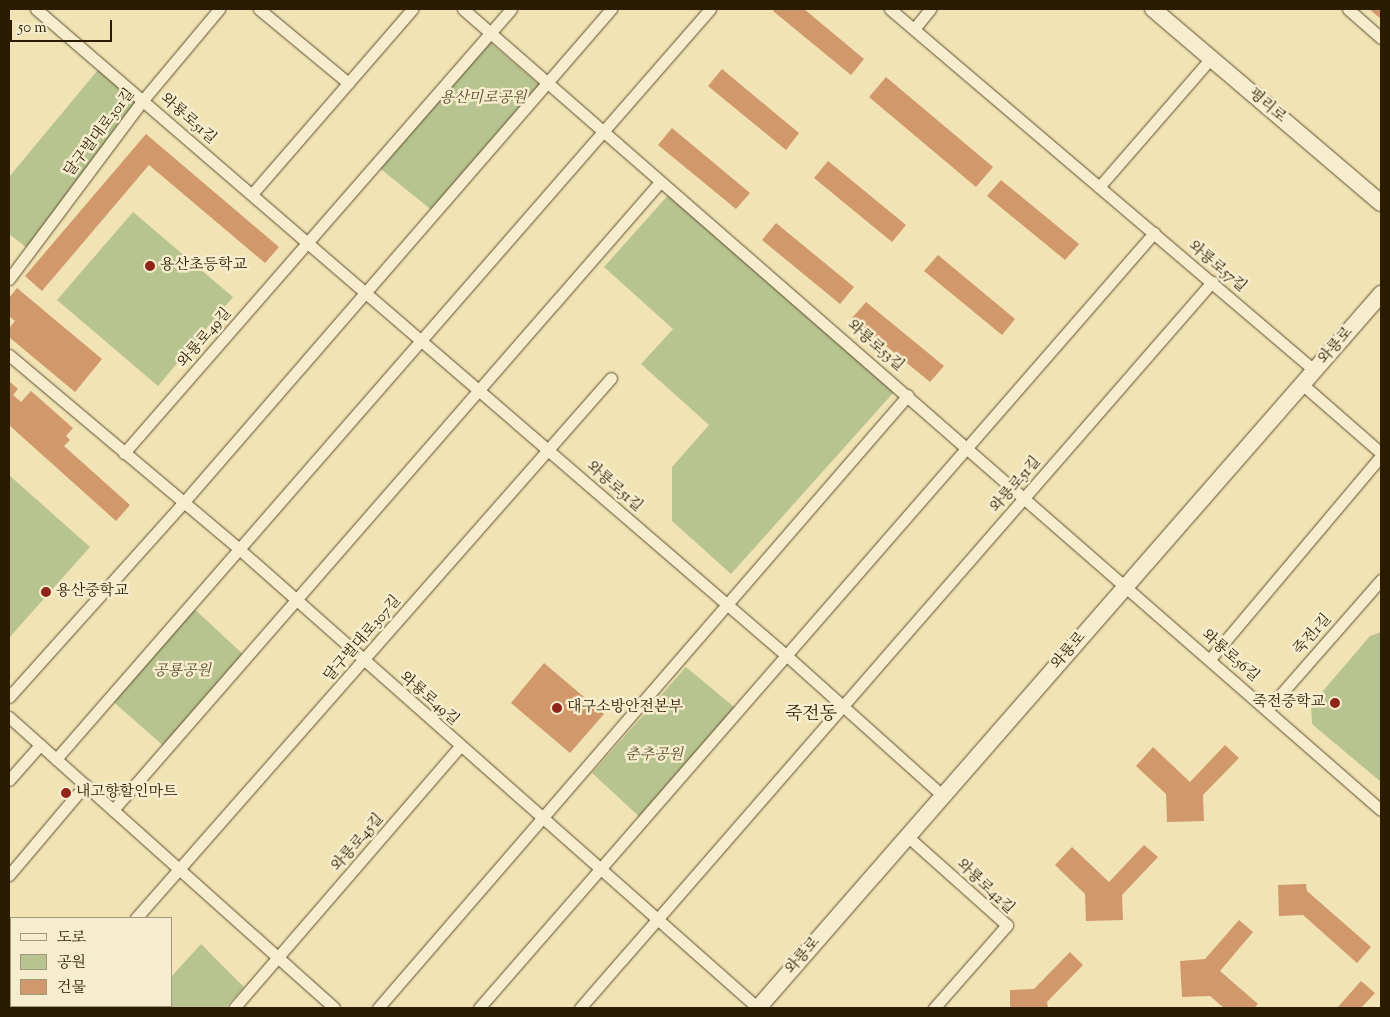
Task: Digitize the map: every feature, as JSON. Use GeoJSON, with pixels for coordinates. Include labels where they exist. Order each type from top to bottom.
{"type":"FeatureCollection","features":[{"type":"Feature","properties":{"kind":"main road","name":"평리로"},"geometry":{"type":"LineString","coordinates":[[1153,9],[1381,203]]}},
{"type":"Feature","properties":{"kind":"main road","name":"와룡로"},"geometry":{"type":"LineString","coordinates":[[758,1008],[1381,294]]}},
{"type":"Feature","properties":{"kind":"street","name":"와룡로51길"},"geometry":{"type":"LineString","coordinates":[[36,9],[479,392],[550,450],[787,656],[843,709],[942,796]]}},
{"type":"Feature","properties":{"kind":"street","name":"달구벌대로301길"},"geometry":{"type":"LineString","coordinates":[[9,279],[143,100],[219,9]]}},
{"type":"Feature","properties":{"kind":"street"},"geometry":{"type":"LineString","coordinates":[[259,9],[348,83]]}},
{"type":"Feature","properties":{"kind":"street"},"geometry":{"type":"LineString","coordinates":[[252,194],[412,9]]}},
{"type":"Feature","properties":{"kind":"street","name":"와룡로53길"},"geometry":{"type":"LineString","coordinates":[[463,9],[546,84],[908,394],[966,447],[1126,585]]}},
{"type":"Feature","properties":{"kind":"street"},"geometry":{"type":"LineString","coordinates":[[309,244],[511,9]]}},
{"type":"Feature","properties":{"kind":"street"},"geometry":{"type":"LineString","coordinates":[[9,697],[183,503],[611,9]]}},
{"type":"Feature","properties":{"kind":"street"},"geometry":{"type":"LineString","coordinates":[[56,759],[422,342],[710,9]]}},
{"type":"Feature","properties":{"kind":"street","name":"와룡로57길"},"geometry":{"type":"LineString","coordinates":[[890,9],[1314,370]]}},
{"type":"Feature","properties":{"kind":"street"},"geometry":{"type":"LineString","coordinates":[[914,29],[930,9]]}},
{"type":"Feature","properties":{"kind":"street"},"geometry":{"type":"LineString","coordinates":[[1348,9],[1381,38]]}},
{"type":"Feature","properties":{"kind":"street"},"geometry":{"type":"LineString","coordinates":[[1099,187],[1211,58]]}},
{"type":"Feature","properties":{"kind":"street"},"geometry":{"type":"LineString","coordinates":[[113,810],[660,182]]}},
{"type":"Feature","properties":{"kind":"street"},"geometry":{"type":"LineString","coordinates":[[479,1008],[602,870],[966,447],[1154,234]]}},
{"type":"Feature","properties":{"kind":"street","name":"와룡로49길"},"geometry":{"type":"LineString","coordinates":[[124,453],[309,244]]}},
{"type":"Feature","properties":{"kind":"street","name":"와룡로51길"},"geometry":{"type":"LineString","coordinates":[[843,709],[1212,282]]}},
{"type":"Feature","properties":{"kind":"street","name":"와룡로49길"},"geometry":{"type":"LineString","coordinates":[[9,355],[239,549],[295,601],[758,1008]]}},
{"type":"Feature","properties":{"kind":"street","name":"달구벌대로307길"},"geometry":{"type":"LineString","coordinates":[[137,917],[364,662],[611,378]]}},
{"type":"Feature","properties":{"kind":"street"},"geometry":{"type":"LineString","coordinates":[[1210,659],[1381,454],[1302,384]]}},
{"type":"Feature","properties":{"kind":"street"},"geometry":{"type":"LineString","coordinates":[[378,1008],[728,605],[908,394]]}},
{"type":"Feature","properties":{"kind":"street","name":"죽전1길"},"geometry":{"type":"LineString","coordinates":[[1268,710],[1381,580]]}},
{"type":"Feature","properties":{"kind":"street","name":"와룡로56길"},"geometry":{"type":"LineString","coordinates":[[1126,585],[1381,810]]}},
{"type":"Feature","properties":{"kind":"street"},"geometry":{"type":"LineString","coordinates":[[580,1008],[843,709]]}},
{"type":"Feature","properties":{"kind":"street"},"geometry":{"type":"LineString","coordinates":[[9,717],[332,1008]]}},
{"type":"Feature","properties":{"kind":"street"},"geometry":{"type":"LineString","coordinates":[[9,780],[40,745]]}},
{"type":"Feature","properties":{"kind":"street","name":"와룡로45길"},"geometry":{"type":"LineString","coordinates":[[234,1008],[460,746]]}},
{"type":"Feature","properties":{"kind":"street"},"geometry":{"type":"LineString","coordinates":[[9,875],[85,785]]}},
{"type":"Feature","properties":{"kind":"street","name":"와룡로42길"},"geometry":{"type":"LineString","coordinates":[[907,836],[1007,925],[934,1008]]}},
{"type":"Feature","properties":{"kind":"green space","name":"용산미로공원"},"geometry":{"type":"Polygon","coordinates":[[[486,39],[542,87],[434,212],[377,166],[486,39]]]}},
{"type":"Feature","properties":{"kind":"green space"},"geometry":{"type":"Polygon","coordinates":[[[102,65],[139,101],[27,248],[9,234],[9,177],[102,65]]]}},
{"type":"Feature","properties":{"kind":"green space"},"geometry":{"type":"Polygon","coordinates":[[[670,193],[894,392],[731,574],[672,521],[672,467],[709,425],[641,364],[673,329],[604,267],[670,193]]]}},
{"type":"Feature","properties":{"kind":"green space"},"geometry":{"type":"Polygon","coordinates":[[[133,212],[233,297],[158,386],[57,300],[133,212]]]}},
{"type":"Feature","properties":{"kind":"green space"},"geometry":{"type":"Polygon","coordinates":[[[9,475],[90,547],[9,638],[9,475]]]}},
{"type":"Feature","properties":{"kind":"green space","name":"공룡공원"},"geometry":{"type":"Polygon","coordinates":[[[190,605],[246,657],[166,748],[109,698],[190,605]]]}},
{"type":"Feature","properties":{"kind":"green space"},"geometry":{"type":"Polygon","coordinates":[[[1381,632],[1381,782],[1312,724],[1311,705],[1370,636],[1381,632]]]}},
{"type":"Feature","properties":{"kind":"green space","name":"춘추공원"},"geometry":{"type":"Polygon","coordinates":[[[686,667],[739,711],[644,821],[592,773],[686,667]]]}},
{"type":"Feature","properties":{"kind":"green space"},"geometry":{"type":"Polygon","coordinates":[[[201,944],[244,987],[225,1008],[144,1008],[172,1007],[172,976],[201,944]]]}},
{"type":"Feature","properties":{"kind":"building"},"geometry":{"type":"Polygon","coordinates":[[[775,9],[804,9],[864,59],[851,75],[773,11],[775,9]]]}},
{"type":"Feature","properties":{"kind":"building"},"geometry":{"type":"Polygon","coordinates":[[[1369,9],[1381,9],[1381,19],[1369,9]]]}},
{"type":"Feature","properties":{"kind":"building"},"geometry":{"type":"Polygon","coordinates":[[[722,69],[799,133],[786,150],[708,86],[722,69]]]}},
{"type":"Feature","properties":{"kind":"building"},"geometry":{"type":"Polygon","coordinates":[[[886,77],[993,167],[976,187],[869,97],[886,77]]]}},
{"type":"Feature","properties":{"kind":"building"},"geometry":{"type":"Polygon","coordinates":[[[672,128],[750,193],[736,209],[658,145],[672,128]]]}},
{"type":"Feature","properties":{"kind":"building"},"geometry":{"type":"Polygon","coordinates":[[[146,134],[279,247],[265,263],[149,165],[42,291],[25,276],[146,134]]]}},
{"type":"Feature","properties":{"kind":"building"},"geometry":{"type":"Polygon","coordinates":[[[828,161],[906,225],[892,242],[814,178],[828,161]]]}},
{"type":"Feature","properties":{"kind":"building"},"geometry":{"type":"Polygon","coordinates":[[[1001,180],[1079,244],[1065,260],[987,196],[1001,180]]]}},
{"type":"Feature","properties":{"kind":"building"},"geometry":{"type":"Polygon","coordinates":[[[776,223],[854,287],[840,304],[762,240],[776,223]]]}},
{"type":"Feature","properties":{"kind":"building"},"geometry":{"type":"Polygon","coordinates":[[[938,255],[1015,319],[1002,335],[924,271],[938,255]]]}},
{"type":"Feature","properties":{"kind":"building"},"geometry":{"type":"Polygon","coordinates":[[[17,288],[102,359],[75,392],[9,337],[9,328],[15,321],[9,316],[9,298],[17,288]]]}},
{"type":"Feature","properties":{"kind":"building"},"geometry":{"type":"Polygon","coordinates":[[[866,302],[944,366],[930,382],[852,318],[866,302]]]}},
{"type":"Feature","properties":{"kind":"building"},"geometry":{"type":"Polygon","coordinates":[[[9,381],[18,389],[13,395],[21,402],[31,391],[73,428],[66,436],[70,440],[64,446],[130,505],[116,521],[9,425],[9,381]]]}},
{"type":"Feature","properties":{"kind":"building","name":"대구소방안전본부"},"geometry":{"type":"Polygon","coordinates":[[[544,663],[604,714],[570,753],[511,703],[544,663]]]}},
{"type":"Feature","properties":{"kind":"building"},"geometry":{"type":"Polygon","coordinates":[[[1225,745],[1239,758],[1203,795],[1204,821],[1167,822],[1166,794],[1136,766],[1153,747],[1190,782],[1225,745]]]}},
{"type":"Feature","properties":{"kind":"building"},"geometry":{"type":"Polygon","coordinates":[[[1144,845],[1158,857],[1122,895],[1123,920],[1086,921],[1085,894],[1055,865],[1072,847],[1109,882],[1144,845]]]}},
{"type":"Feature","properties":{"kind":"building"},"geometry":{"type":"Polygon","coordinates":[[[1306,884],[1307,891],[1371,947],[1357,963],[1303,915],[1279,916],[1278,885],[1306,884]]]}},
{"type":"Feature","properties":{"kind":"building"},"geometry":{"type":"Polygon","coordinates":[[[1239,920],[1253,932],[1220,971],[1258,1004],[1254,1008],[1224,1008],[1210,996],[1182,997],[1180,961],[1205,959],[1239,920]]]}},
{"type":"Feature","properties":{"kind":"building"},"geometry":{"type":"Polygon","coordinates":[[[1070,952],[1083,965],[1047,1002],[1048,1008],[1010,1008],[1010,990],[1034,989],[1070,952]]]}},
{"type":"Feature","properties":{"kind":"building"},"geometry":{"type":"Polygon","coordinates":[[[1361,981],[1375,993],[1361,1008],[1337,1008],[1361,981]]]}},
{"type":"Feature","properties":{"kind":"place","name":"용산초등학교"},"geometry":{"type":"Point","coordinates":[150,266]}},
{"type":"Feature","properties":{"kind":"place","name":"용산중학교"},"geometry":{"type":"Point","coordinates":[46,592]}},
{"type":"Feature","properties":{"kind":"place","name":"죽전중학교"},"geometry":{"type":"Point","coordinates":[1335,703]}},
{"type":"Feature","properties":{"kind":"place","name":"대구소방안전본부"},"geometry":{"type":"Point","coordinates":[557,708]}},
{"type":"Feature","properties":{"kind":"place","name":"내고향할인마트"},"geometry":{"type":"Point","coordinates":[66,793]}},
{"type":"Feature","properties":{"kind":"district","name":"죽전동"},"geometry":{"type":"Point","coordinates":[811,715]}}]}
